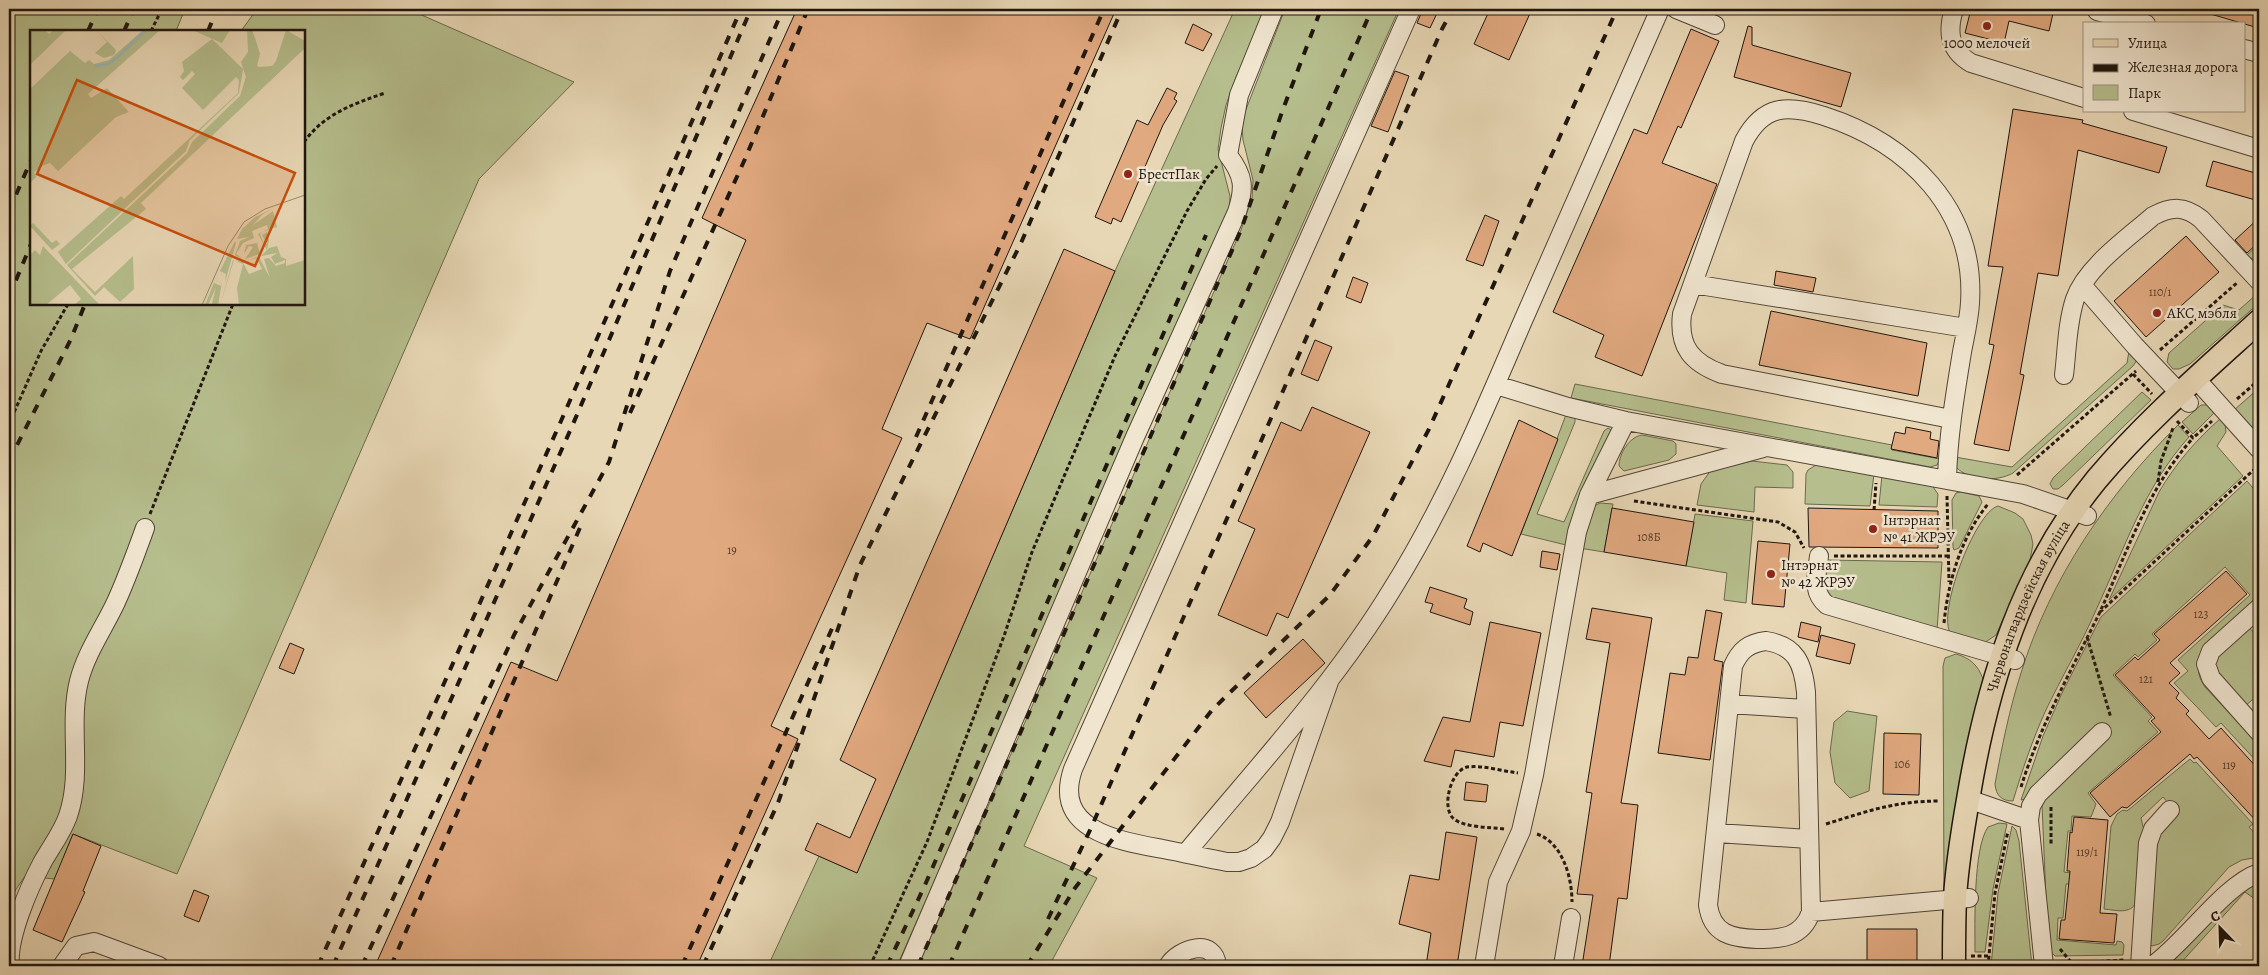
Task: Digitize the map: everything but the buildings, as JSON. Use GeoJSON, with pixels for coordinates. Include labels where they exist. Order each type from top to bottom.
{"type":"FeatureCollection","features":[{"type":"Feature","properties":{"kind":"main road","name":"Чырвонагвардзейская вуліца"},"geometry":{"type":"LineString","coordinates":[[2189,397],[2259,322]]}},
{"type":"Feature","properties":{"kind":"main road","name":"Чырвонагвардзейская вуліца"},"geometry":{"type":"LineString","coordinates":[[1970,961],[1962,899],[1960,848],[1974,801],[1982,726],[2008,658],[2025,595],[2053,542],[2081,513],[2122,452],[2259,339]]}},
{"type":"Feature","properties":{"kind":"street"},"geometry":{"type":"LineString","coordinates":[[908,966],[1132,446],[1237,212],[1243,187],[1240,174],[1228,155],[1239,95],[1274,9]]}},
{"type":"Feature","properties":{"kind":"street"},"geometry":{"type":"LineString","coordinates":[[1330,679],[1280,822],[1264,850],[1251,858],[1239,862],[1227,862],[1112,838],[1091,828],[1081,820],[1073,807],[1068,782],[1411,9]]}},
{"type":"Feature","properties":{"kind":"street"},"geometry":{"type":"LineString","coordinates":[[1186,853],[1330,679],[1365,631],[1411,558],[1496,385],[1660,9]]}},
{"type":"Feature","properties":{"kind":"street"},"geometry":{"type":"LineString","coordinates":[[1676,9],[1715,25]]}},
{"type":"Feature","properties":{"kind":"street"},"geometry":{"type":"LineString","coordinates":[[1954,9],[1950,34],[1956,52],[1963,58],[1971,63],[2012,77],[2083,98]]}},
{"type":"Feature","properties":{"kind":"street"},"geometry":{"type":"LineString","coordinates":[[2097,11],[2124,13],[2142,22]]}},
{"type":"Feature","properties":{"kind":"street"},"geometry":{"type":"LineString","coordinates":[[2246,50],[2259,53]]}},
{"type":"Feature","properties":{"kind":"street"},"geometry":{"type":"LineString","coordinates":[[1947,480],[1951,419],[1970,304],[1970,276],[1965,249],[1954,222],[1939,196],[1920,170],[1895,150],[1870,134],[1841,122],[1793,108],[1777,110],[1763,116],[1752,127],[1744,141],[1682,314],[1680,329],[1684,343],[1693,357],[1705,367],[1722,374],[1951,419]]}},
{"type":"Feature","properties":{"kind":"street"},"geometry":{"type":"LineString","coordinates":[[2136,112],[2259,148]]}},
{"type":"Feature","properties":{"kind":"street"},"geometry":{"type":"LineString","coordinates":[[2064,375],[2071,315],[2075,298],[2082,285],[2098,266],[2153,216],[2171,208],[2182,208],[2202,218],[2255,276]]}},
{"type":"Feature","properties":{"kind":"street"},"geometry":{"type":"LineString","coordinates":[[1693,284],[1966,328]]}},
{"type":"Feature","properties":{"kind":"street"},"geometry":{"type":"LineString","coordinates":[[2082,285],[2148,360],[2189,397],[2259,449]]}},
{"type":"Feature","properties":{"kind":"street"},"geometry":{"type":"LineString","coordinates":[[1496,385],[1568,407],[1626,421],[2023,494],[2081,513]]}},
{"type":"Feature","properties":{"kind":"street"},"geometry":{"type":"LineString","coordinates":[[1484,966],[1498,882],[1521,831],[1534,775],[1573,547],[1589,495],[1626,421]]}},
{"type":"Feature","properties":{"kind":"street"},"geometry":{"type":"LineString","coordinates":[[1589,495],[1768,447]]}},
{"type":"Feature","properties":{"kind":"street"},"geometry":{"type":"LineString","coordinates":[[10,966],[14,930],[41,864],[67,817],[72,800],[75,784],[76,696],[79,680],[116,602],[145,528]]}},
{"type":"Feature","properties":{"kind":"street"},"geometry":{"type":"LineString","coordinates":[[1819,556],[1816,588],[1821,600],[1827,605],[2008,658]]}},
{"type":"Feature","properties":{"kind":"street"},"geometry":{"type":"LineString","coordinates":[[2258,610],[2211,651],[2206,664],[2211,678],[2259,732]]}},
{"type":"Feature","properties":{"kind":"street"},"geometry":{"type":"LineString","coordinates":[[1766,641],[1779,643],[1792,651],[1800,663],[1805,678],[1806,709],[1811,912],[1803,928],[1780,939],[1735,938],[1719,928],[1710,913],[1708,905],[1733,666],[1744,648],[1754,642],[1766,641]]}},
{"type":"Feature","properties":{"kind":"street"},"geometry":{"type":"LineString","coordinates":[[1729,704],[1806,709]]}},
{"type":"Feature","properties":{"kind":"street"},"geometry":{"type":"LineString","coordinates":[[2021,817],[2031,806],[2038,794],[2108,727]]}},
{"type":"Feature","properties":{"kind":"street"},"geometry":{"type":"LineString","coordinates":[[1974,801],[2021,817]]}},
{"type":"Feature","properties":{"kind":"street"},"geometry":{"type":"LineString","coordinates":[[2140,966],[2148,843],[2153,830],[2170,810]]}},
{"type":"Feature","properties":{"kind":"street"},"geometry":{"type":"LineString","coordinates":[[2021,817],[2044,966]]}},
{"type":"Feature","properties":{"kind":"street"},"geometry":{"type":"LineString","coordinates":[[1717,833],[1809,834]]}},
{"type":"Feature","properties":{"kind":"street"},"geometry":{"type":"LineString","coordinates":[[2152,966],[2172,950],[2236,885],[2259,873]]}},
{"type":"Feature","properties":{"kind":"street"},"geometry":{"type":"LineString","coordinates":[[1811,912],[1962,899]]}},
{"type":"Feature","properties":{"kind":"street"},"geometry":{"type":"LineString","coordinates":[[1563,966],[1572,918]]}},
{"type":"Feature","properties":{"kind":"street"},"geometry":{"type":"LineString","coordinates":[[62,966],[76,946],[94,942],[159,966]]}},
{"type":"Feature","properties":{"kind":"street"},"geometry":{"type":"LineString","coordinates":[[1168,966],[1179,954],[1189,949],[1200,948],[1211,953],[1217,961],[1217,966]]}},
{"type":"Feature","properties":{"kind":"path"},"geometry":{"type":"LineString","coordinates":[[152,30],[162,9]]}},
{"type":"Feature","properties":{"kind":"path"},"geometry":{"type":"LineString","coordinates":[[305,141],[327,117],[359,102],[385,93]]}},
{"type":"Feature","properties":{"kind":"path"},"geometry":{"type":"LineString","coordinates":[[870,966],[927,842],[1004,636],[1032,552],[1115,356],[1197,193],[1206,179],[1228,155]]}},
{"type":"Feature","properties":{"kind":"path"},"geometry":{"type":"LineString","coordinates":[[1944,629],[1949,588],[1954,567],[1986,507],[1999,490],[2148,360],[2255,276]]}},
{"type":"Feature","properties":{"kind":"path"},"geometry":{"type":"LineString","coordinates":[[9,424],[42,351],[67,305]]}},
{"type":"Feature","properties":{"kind":"path"},"geometry":{"type":"LineString","coordinates":[[145,528],[232,305]]}},
{"type":"Feature","properties":{"kind":"path"},"geometry":{"type":"LineString","coordinates":[[2158,484],[2161,461],[2189,397]]}},
{"type":"Feature","properties":{"kind":"path"},"geometry":{"type":"LineString","coordinates":[[1988,966],[1970,961],[2021,817],[2042,731],[2099,614],[2158,484],[2170,465],[2193,438]]}},
{"type":"Feature","properties":{"kind":"path"},"geometry":{"type":"LineString","coordinates":[[2099,614],[2259,465]]}},
{"type":"Feature","properties":{"kind":"path"},"geometry":{"type":"LineString","coordinates":[[1874,510],[1878,467]]}},
{"type":"Feature","properties":{"kind":"path"},"geometry":{"type":"LineString","coordinates":[[1947,480],[1949,588]]}},
{"type":"Feature","properties":{"kind":"path"},"geometry":{"type":"LineString","coordinates":[[1627,500],[1768,520],[1786,526],[1799,538]]}},
{"type":"Feature","properties":{"kind":"path"},"geometry":{"type":"LineString","coordinates":[[1819,556],[1949,556]]}},
{"type":"Feature","properties":{"kind":"path"},"geometry":{"type":"LineString","coordinates":[[2258,610],[2259,566]]}},
{"type":"Feature","properties":{"kind":"path"},"geometry":{"type":"LineString","coordinates":[[2087,638],[2108,727]]}},
{"type":"Feature","properties":{"kind":"path"},"geometry":{"type":"LineString","coordinates":[[1534,775],[1468,767],[1455,774],[1448,806],[1449,812],[1453,818],[1466,824],[1521,831],[1543,836],[1558,851],[1564,864],[1571,889],[1572,918]]}},
{"type":"Feature","properties":{"kind":"path"},"geometry":{"type":"LineString","coordinates":[[1809,834],[1888,805],[1910,801],[1940,801]]}},
{"type":"Feature","properties":{"kind":"path"},"geometry":{"type":"LineString","coordinates":[[2051,802],[2051,850]]}},
{"type":"Feature","properties":{"kind":"path"},"geometry":{"type":"LineString","coordinates":[[2056,944],[2071,962]]}},
{"type":"Feature","properties":{"kind":"green space"},"geometry":{"type":"Polygon","coordinates":[[[9,9],[185,9],[176,30],[30,30],[30,305],[305,305],[305,30],[242,30],[257,9],[408,9],[574,82],[479,179],[177,874],[73,834],[55,879],[25,876],[9,900],[9,9]]]}},
{"type":"Feature","properties":{"kind":"green space"},"geometry":{"type":"Polygon","coordinates":[[[1235,9],[1266,9],[1236,77],[1226,105],[1221,128],[1218,149],[1230,196],[1229,213],[897,966],[768,966],[819,856],[857,873],[1115,271],[1235,9]]]}},
{"type":"Feature","properties":{"kind":"green space"},"geometry":{"type":"Polygon","coordinates":[[[1285,9],[1399,9],[1024,846],[1097,878],[1049,966],[918,966],[1241,230],[1252,198],[1253,180],[1243,140],[1242,126],[1245,112],[1285,9]]]}},
{"type":"Feature","properties":{"kind":"green space"},"geometry":{"type":"Polygon","coordinates":[[[2259,244],[2259,257],[2253,259],[2246,256],[2259,244]]]}},
{"type":"Feature","properties":{"kind":"green space"},"geometry":{"type":"Polygon","coordinates":[[[2259,292],[2259,303],[2190,364],[2179,369],[2173,369],[2167,362],[2169,353],[2223,305],[2239,310],[2259,292]]]}},
{"type":"Feature","properties":{"kind":"green space"},"geometry":{"type":"Polygon","coordinates":[[[2129,351],[2137,360],[2133,366],[2013,473],[1999,478],[1983,479],[1968,475],[1956,467],[1955,457],[2012,467],[2127,363],[2129,351]]]}},
{"type":"Feature","properties":{"kind":"green space"},"geometry":{"type":"Polygon","coordinates":[[[1575,384],[1892,445],[1892,450],[1940,459],[1937,465],[1930,467],[1571,398],[1575,384]]]}},
{"type":"Feature","properties":{"kind":"green space"},"geometry":{"type":"Polygon","coordinates":[[[2259,388],[2259,438],[2233,411],[2259,388]]]}},
{"type":"Feature","properties":{"kind":"green space"},"geometry":{"type":"Polygon","coordinates":[[[2142,392],[2151,400],[2063,485],[2058,489],[2053,489],[2050,484],[2053,478],[2142,392]]]}},
{"type":"Feature","properties":{"kind":"green space"},"geometry":{"type":"Polygon","coordinates":[[[2201,405],[2207,405],[2215,412],[2193,434],[2182,422],[2201,405]]]}},
{"type":"Feature","properties":{"kind":"green space"},"geometry":{"type":"Polygon","coordinates":[[[1567,412],[1575,418],[1575,422],[1537,514],[1564,522],[1604,431],[1608,428],[1613,431],[1566,545],[1521,534],[1567,412]]]}},
{"type":"Feature","properties":{"kind":"green space"},"geometry":{"type":"Polygon","coordinates":[[[2221,418],[2225,424],[2226,432],[2217,446],[2243,476],[2109,600],[2159,492],[2187,452],[2221,418]]]}},
{"type":"Feature","properties":{"kind":"green space"},"geometry":{"type":"Polygon","coordinates":[[[2178,425],[2189,437],[2159,477],[2136,520],[2090,623],[2045,712],[2027,756],[2013,801],[2003,799],[1998,795],[1995,784],[2009,715],[2033,638],[2048,604],[2065,571],[2105,509],[2152,452],[2178,425]]]}},
{"type":"Feature","properties":{"kind":"green space"},"geometry":{"type":"Polygon","coordinates":[[[1642,435],[1673,441],[1676,444],[1676,454],[1669,460],[1624,471],[1619,466],[1623,451],[1633,439],[1642,435]]]}},
{"type":"Feature","properties":{"kind":"green space"},"geometry":{"type":"Polygon","coordinates":[[[1752,461],[1787,465],[1793,472],[1793,488],[1755,487],[1754,512],[1697,505],[1701,484],[1711,470],[1752,461]]]}},
{"type":"Feature","properties":{"kind":"green space"},"geometry":{"type":"Polygon","coordinates":[[[1816,465],[1874,474],[1870,506],[1805,504],[1806,474],[1808,470],[1816,465]]]}},
{"type":"Feature","properties":{"kind":"green space"},"geometry":{"type":"Polygon","coordinates":[[[1882,475],[1931,484],[1938,494],[1937,507],[1879,505],[1882,475]]]}},
{"type":"Feature","properties":{"kind":"green space"},"geometry":{"type":"Polygon","coordinates":[[[2247,481],[2259,495],[2259,568],[2255,605],[2199,660],[2198,671],[2205,687],[2259,745],[2259,764],[2221,723],[2216,727],[2174,683],[2188,671],[2178,660],[2250,595],[2225,567],[2152,634],[2157,640],[2138,657],[2135,654],[2113,675],[2152,717],[2148,721],[2158,732],[2088,793],[2096,804],[2091,817],[2072,816],[2071,831],[2068,831],[2064,872],[2071,873],[2070,884],[2066,884],[2063,918],[2058,918],[2057,940],[2116,945],[2117,941],[2122,942],[2124,945],[2123,955],[2055,956],[2050,951],[2048,945],[2043,800],[2110,736],[2102,729],[2025,799],[2021,800],[2043,736],[2062,693],[2101,617],[2247,481]]]}},
{"type":"Feature","properties":{"kind":"green space"},"geometry":{"type":"Polygon","coordinates":[[[1961,492],[1979,496],[1982,502],[1959,548],[1954,550],[1952,500],[1956,493],[1961,492]]]}},
{"type":"Feature","properties":{"kind":"green space"},"geometry":{"type":"Polygon","coordinates":[[[1600,503],[1613,504],[1604,552],[1579,548],[1594,506],[1600,503]]]}},
{"type":"Feature","properties":{"kind":"green space"},"geometry":{"type":"Polygon","coordinates":[[[1998,506],[2015,513],[2023,519],[2033,544],[2030,560],[1996,635],[1984,643],[1951,634],[1948,623],[1949,607],[1953,587],[1969,544],[1989,512],[1998,506]]]}},
{"type":"Feature","properties":{"kind":"green space"},"geometry":{"type":"Polygon","coordinates":[[[1695,514],[1753,521],[1746,603],[1724,600],[1727,573],[1686,566],[1695,514]]]}},
{"type":"Feature","properties":{"kind":"green space"},"geometry":{"type":"Polygon","coordinates":[[[1826,560],[1942,562],[1937,630],[1831,601],[1823,585],[1826,560]]]}},
{"type":"Feature","properties":{"kind":"green space"},"geometry":{"type":"Polygon","coordinates":[[[2247,625],[2259,639],[2259,694],[2244,707],[2216,675],[2213,660],[2247,625]]]}},
{"type":"Feature","properties":{"kind":"green space"},"geometry":{"type":"Polygon","coordinates":[[[1956,654],[1973,663],[1983,679],[1944,889],[1943,666],[1945,658],[1956,654]]]}},
{"type":"Feature","properties":{"kind":"green space"},"geometry":{"type":"Polygon","coordinates":[[[1847,711],[1877,716],[1869,791],[1850,798],[1835,783],[1830,752],[1834,722],[1847,711]]]}},
{"type":"Feature","properties":{"kind":"green space"},"geometry":{"type":"Polygon","coordinates":[[[2190,759],[2194,763],[2196,762],[2253,824],[2249,827],[2259,838],[2259,857],[2242,860],[2229,867],[2163,941],[2152,946],[2149,944],[2155,837],[2176,812],[2163,797],[2141,818],[2144,831],[2136,902],[2134,906],[2127,910],[2104,909],[2111,826],[2117,814],[2123,810],[2127,811],[2190,759]]]}},
{"type":"Feature","properties":{"kind":"green space"},"geometry":{"type":"Polygon","coordinates":[[[1999,823],[2007,824],[1993,889],[1985,952],[1975,952],[1975,906],[1980,851],[1983,837],[1988,827],[1999,823]]]}},
{"type":"Feature","properties":{"kind":"green space"},"geometry":{"type":"Polygon","coordinates":[[[2012,826],[2016,830],[2019,841],[2032,966],[1991,966],[1998,893],[2012,826]]]}},
{"type":"Feature","properties":{"kind":"green space"},"geometry":{"type":"Polygon","coordinates":[[[2259,881],[2259,902],[2245,892],[2178,966],[2168,966],[2240,890],[2259,881]]]}},
{"type":"Feature","properties":{"kind":"green space"},"geometry":{"type":"Polygon","coordinates":[[[2121,962],[2119,966],[2067,965],[2121,962]]]}},
{"type":"Feature","properties":{"kind":"railway"},"geometry":{"type":"LineString","coordinates":[[88,30],[98,9]]}},
{"type":"Feature","properties":{"kind":"railway"},"geometry":{"type":"LineString","coordinates":[[124,30],[134,9]]}},
{"type":"Feature","properties":{"kind":"railway"},"geometry":{"type":"LineString","coordinates":[[208,30],[217,9]]}},
{"type":"Feature","properties":{"kind":"railway"},"geometry":{"type":"LineString","coordinates":[[318,966],[561,421],[741,9]]}},
{"type":"Feature","properties":{"kind":"railway"},"geometry":{"type":"LineString","coordinates":[[333,966],[573,424],[751,9]]}},
{"type":"Feature","properties":{"kind":"railway"},"geometry":{"type":"LineString","coordinates":[[362,966],[514,635],[609,462],[670,271],[783,9]]}},
{"type":"Feature","properties":{"kind":"railway"},"geometry":{"type":"LineString","coordinates":[[630,413],[745,159],[808,9]]}},
{"type":"Feature","properties":{"kind":"railway"},"geometry":{"type":"LineString","coordinates":[[916,437],[1104,9]]}},
{"type":"Feature","properties":{"kind":"railway"},"geometry":{"type":"LineString","coordinates":[[703,966],[778,803],[860,565],[1021,243],[1122,9]]}},
{"type":"Feature","properties":{"kind":"railway"},"geometry":{"type":"LineString","coordinates":[[918,966],[1241,230],[1282,112],[1321,9]]}},
{"type":"Feature","properties":{"kind":"railway"},"geometry":{"type":"LineString","coordinates":[[949,966],[1372,9]]}},
{"type":"Feature","properties":{"kind":"railway"},"geometry":{"type":"LineString","coordinates":[[1048,919],[1091,828],[1442,29],[1453,9]]}},
{"type":"Feature","properties":{"kind":"railway"},"geometry":{"type":"LineString","coordinates":[[1027,966],[1075,888],[1212,710],[1330,595],[1373,536],[1429,429],[1617,9]]}},
{"type":"Feature","properties":{"kind":"railway"},"geometry":{"type":"LineString","coordinates":[[9,211],[30,162]]}},
{"type":"Feature","properties":{"kind":"railway"},"geometry":{"type":"LineString","coordinates":[[887,966],[925,885],[1206,235]]}},
{"type":"Feature","properties":{"kind":"railway"},"geometry":{"type":"LineString","coordinates":[[9,297],[30,246]]}},
{"type":"Feature","properties":{"kind":"railway"},"geometry":{"type":"LineString","coordinates":[[9,461],[71,339],[85,305]]}},
{"type":"Feature","properties":{"kind":"railway"},"geometry":{"type":"LineString","coordinates":[[391,966],[582,523]]}},
{"type":"Feature","properties":{"kind":"railway"},"geometry":{"type":"LineString","coordinates":[[682,966],[834,624]]}},
{"type":"Feature","properties":{"kind":"place","name":"1000 мелочей"},"geometry":{"type":"Point","coordinates":[1987,26]}},
{"type":"Feature","properties":{"kind":"place","name":"БрестПак"},"geometry":{"type":"Point","coordinates":[1128,174]}},
{"type":"Feature","properties":{"kind":"place","name":"АКС мэбля"},"geometry":{"type":"Point","coordinates":[2157,313]}},
{"type":"Feature","properties":{"kind":"place","name":"Інтэрнат № 41 ЖРЭУ"},"geometry":{"type":"Point","coordinates":[1873,529]}},
{"type":"Feature","properties":{"kind":"place","name":"Інтэрнат № 42 ЖРЭУ"},"geometry":{"type":"Point","coordinates":[1771,574]}}]}
